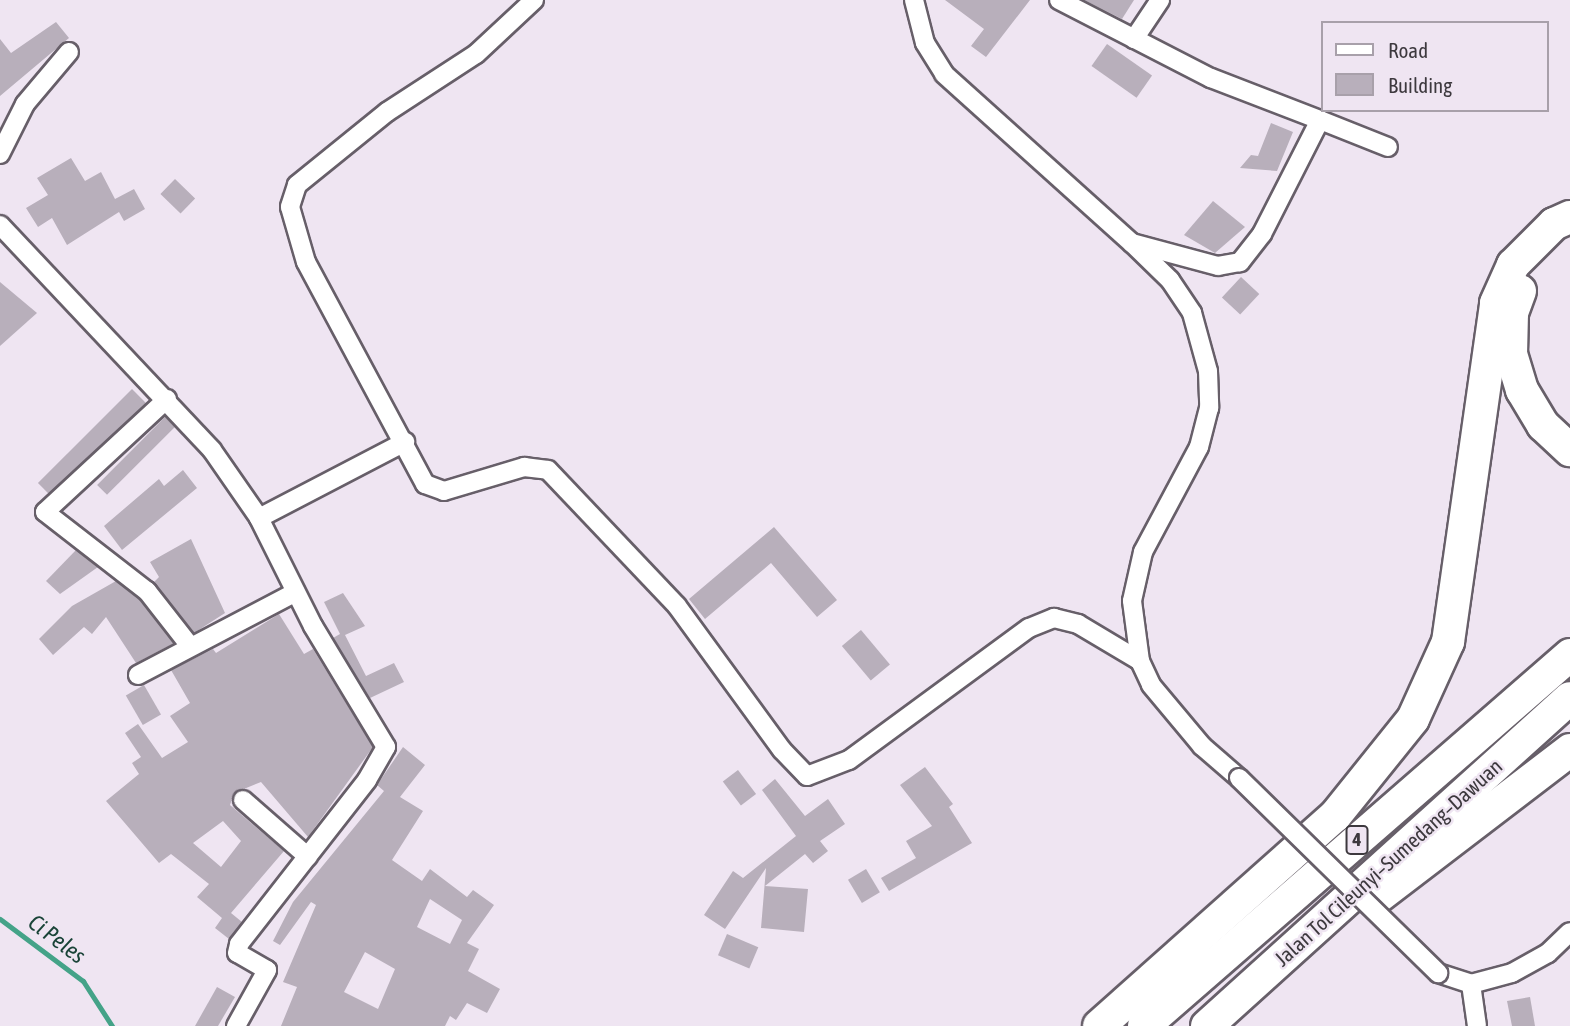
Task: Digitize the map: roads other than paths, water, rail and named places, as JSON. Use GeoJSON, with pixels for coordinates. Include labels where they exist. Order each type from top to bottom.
{"type":"FeatureCollection","features":[{"type":"Feature","properties":{"kind":"highway"},"geometry":{"type":"LineString","coordinates":[[1099,1026],[1335,816],[1413,719],[1448,642],[1496,303],[1513,265],[1554,224],[1570,217]]}},
{"type":"Feature","properties":{"kind":"highway"},"geometry":{"type":"LineString","coordinates":[[1570,229],[1528,268],[1513,313],[1511,354],[1522,390],[1543,425],[1570,450]]}},
{"type":"Feature","properties":{"kind":"highway","name":"Jalan Tol Cileunyi–Sumedang–Dawuan"},"geometry":{"type":"LineString","coordinates":[[1144,1026],[1570,655]]}},
{"type":"Feature","properties":{"kind":"highway","name":"Jalan Tol Cileunyi–Sumedang–Dawuan"},"geometry":{"type":"LineString","coordinates":[[1208,1026],[1570,698]]}},
{"type":"Feature","properties":{"kind":"highway"},"geometry":{"type":"LineString","coordinates":[[1208,1026],[1570,750]]}},
{"type":"Feature","properties":{"kind":"street"},"geometry":{"type":"LineString","coordinates":[[534,0],[476,54],[387,112],[297,185],[290,207],[306,262],[405,442],[425,484],[444,491],[524,467],[548,470],[677,606],[782,750],[807,776],[849,760],[1029,628],[1054,618],[1078,624],[1140,661]]}},
{"type":"Feature","properties":{"kind":"street"},"geometry":{"type":"LineString","coordinates":[[914,0],[925,43],[944,74],[1132,243],[1170,280],[1192,313],[1208,371],[1209,408],[1199,447],[1143,552],[1132,601],[1140,661],[1168,709],[1438,973],[1471,984],[1526,967],[1570,932]]}},
{"type":"Feature","properties":{"kind":"street"},"geometry":{"type":"LineString","coordinates":[[1059,0],[1211,78],[1388,147]]}},
{"type":"Feature","properties":{"kind":"street"},"geometry":{"type":"LineString","coordinates":[[1134,39],[1160,0]]}},
{"type":"Feature","properties":{"kind":"street"},"geometry":{"type":"LineString","coordinates":[[0,154],[25,104],[69,52]]}},
{"type":"Feature","properties":{"kind":"street"},"geometry":{"type":"LineString","coordinates":[[1132,243],[1218,266],[1240,262],[1262,234],[1320,120]]}},
{"type":"Feature","properties":{"kind":"street"},"geometry":{"type":"LineString","coordinates":[[0,225],[167,399],[212,450],[259,519],[296,592],[386,747],[385,756],[236,950],[267,970],[236,1026]]}},
{"type":"Feature","properties":{"kind":"street"},"geometry":{"type":"LineString","coordinates":[[167,399],[46,512],[147,591],[190,646]]}},
{"type":"Feature","properties":{"kind":"street"},"geometry":{"type":"LineString","coordinates":[[259,519],[405,442]]}},
{"type":"Feature","properties":{"kind":"street"},"geometry":{"type":"LineString","coordinates":[[138,675],[296,592]]}},
{"type":"Feature","properties":{"kind":"street"},"geometry":{"type":"LineString","coordinates":[[243,800],[308,857]]}},
{"type":"Feature","properties":{"kind":"street"},"geometry":{"type":"LineString","coordinates":[[1471,984],[1477,1026]]}},
{"type":"Feature","properties":{"kind":"waterway","name":"Ci Peles"},"geometry":{"type":"LineString","coordinates":[[0,919],[83,981],[112,1026]]}}]}
